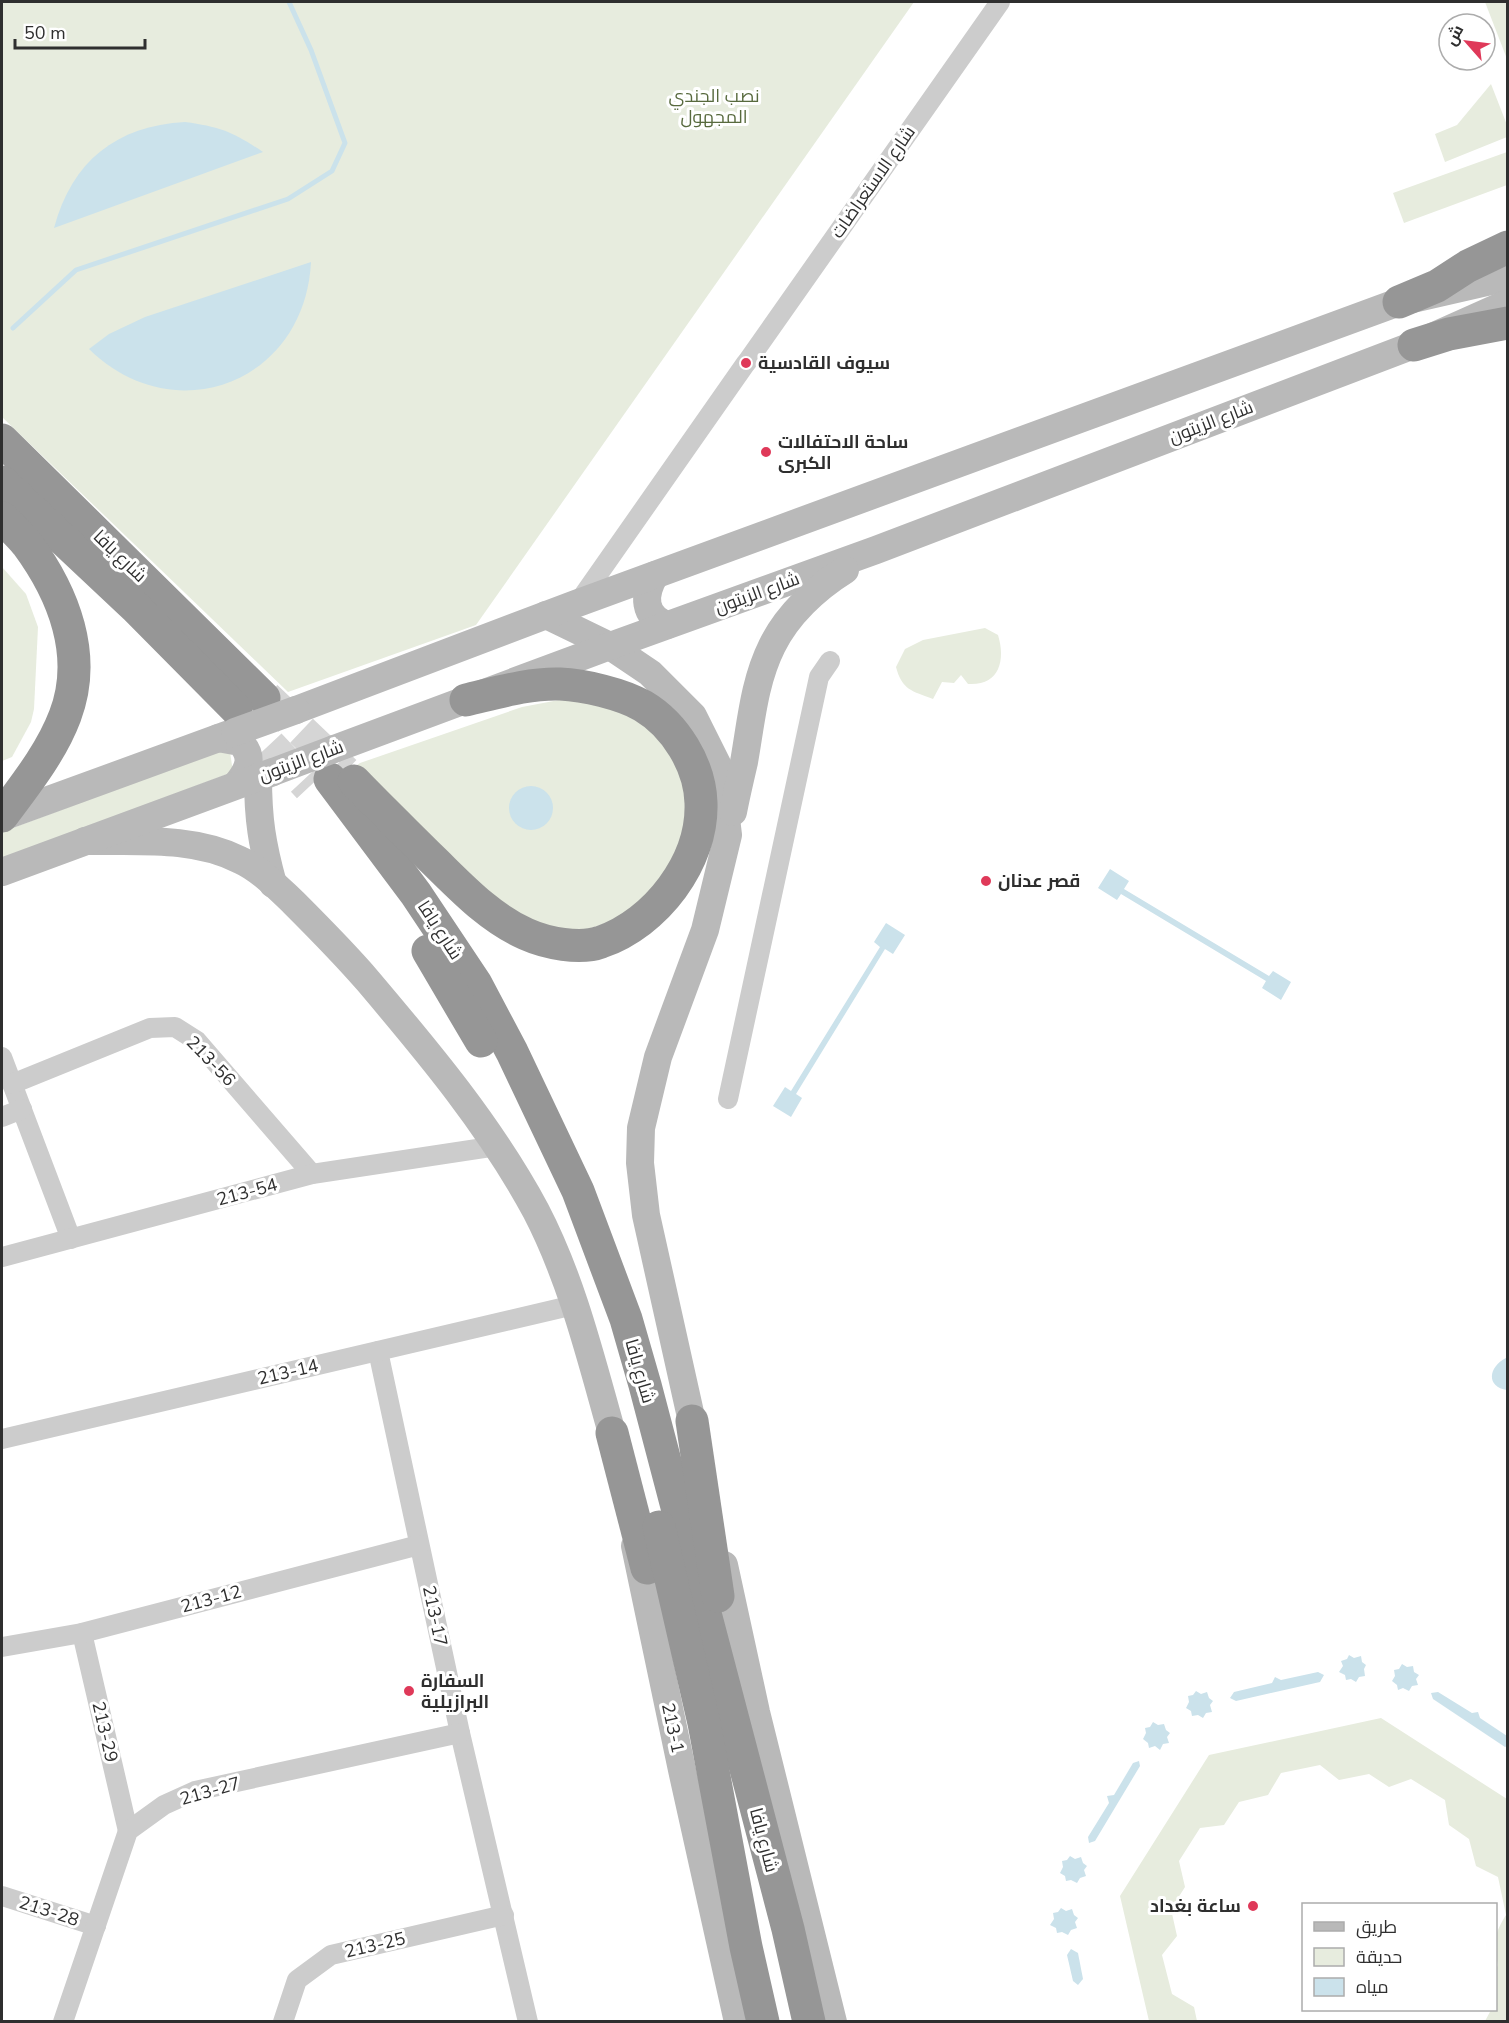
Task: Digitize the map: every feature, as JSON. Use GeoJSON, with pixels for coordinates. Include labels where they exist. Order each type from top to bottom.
{"type":"FeatureCollection","features":[{"type":"Feature","properties":{"kind":"highway"},"geometry":{"type":"LineString","coordinates":[[1400,302],[1437,286],[1468,266],[1508,247]]}},
{"type":"Feature","properties":{"kind":"highway"},"geometry":{"type":"LineString","coordinates":[[1414,345],[1449,334],[1508,323]]}},
{"type":"Feature","properties":{"kind":"highway","name":"شارع يافا"},"geometry":{"type":"LineString","coordinates":[[2,440],[246,710]]}},
{"type":"Feature","properties":{"kind":"highway","name":"شارع يافا"},"geometry":{"type":"LineString","coordinates":[[2,482],[246,710]]}},
{"type":"Feature","properties":{"kind":"highway"},"geometry":{"type":"LineString","coordinates":[[2,518],[26,544],[49,579],[64,611],[73,641],[75,678],[65,716],[33,775],[2,816]]}},
{"type":"Feature","properties":{"kind":"highway"},"geometry":{"type":"LineString","coordinates":[[330,772],[491,914],[526,934],[562,945],[599,943],[627,930],[650,913],[668,894],[684,869],[696,838],[701,804],[697,774],[684,749],[668,726],[642,706],[597,689],[559,684],[509,690],[466,700]]}},
{"type":"Feature","properties":{"kind":"highway","name":"شارع يافا"},"geometry":{"type":"LineString","coordinates":[[330,772],[417,894],[476,984],[512,1052],[586,1210],[626,1319],[645,1385],[788,1929],[809,2022]]}},
{"type":"Feature","properties":{"kind":"highway","name":"شارع يافا"},"geometry":{"type":"LineString","coordinates":[[330,772],[356,846],[411,923],[489,1054],[522,1119],[578,1248],[620,1375],[650,1488],[704,1723],[746,1947],[763,2022]]}},
{"type":"Feature","properties":{"kind":"highway"},"geometry":{"type":"LineString","coordinates":[[692,1420],[718,1597],[746,1743],[788,1929]]}},
{"type":"Feature","properties":{"kind":"highway"},"geometry":{"type":"LineString","coordinates":[[612,1433],[746,1947]]}},
{"type":"Feature","properties":{"kind":"main road"},"geometry":{"type":"LineString","coordinates":[[2,816],[246,710],[296,710],[578,603],[1400,302],[1508,277]]}},
{"type":"Feature","properties":{"kind":"main road"},"geometry":{"type":"LineString","coordinates":[[1431,294],[1448,292],[1459,294],[1471,302],[1472,306],[1467,316],[1449,330]]}},
{"type":"Feature","properties":{"kind":"main road","name":"شارع الزيتون"},"geometry":{"type":"LineString","coordinates":[[2,872],[256,778],[330,772],[466,700],[876,550],[1414,345],[1508,303]]}},
{"type":"Feature","properties":{"kind":"main road"},"geometry":{"type":"LineString","coordinates":[[833,2022],[756,1712],[659,1277],[646,1215],[640,1163],[641,1128],[658,1056],[705,930],[744,763],[756,689],[772,646],[794,613],[830,579],[876,550]]}},
{"type":"Feature","properties":{"kind":"main road"},"geometry":{"type":"LineString","coordinates":[[655,575],[648,587],[647,601],[653,616],[659,622],[668,625]]}},
{"type":"Feature","properties":{"kind":"main road"},"geometry":{"type":"LineString","coordinates":[[546,615],[610,646],[650,673],[693,716],[720,770],[728,835]]}},
{"type":"Feature","properties":{"kind":"main road"},"geometry":{"type":"LineString","coordinates":[[246,710],[240,742],[247,752],[248,767],[256,778],[262,845],[273,884]]}},
{"type":"Feature","properties":{"kind":"main road","name":"213-1"},"geometry":{"type":"LineString","coordinates":[[85,841],[175,842],[213,849],[242,860],[273,884],[340,948],[416,1039],[496,1146],[537,1212],[558,1259],[574,1305],[612,1433],[682,1770],[738,2022]]}},
{"type":"Feature","properties":{"kind":"street","name":"شارع الاستعراضات"},"geometry":{"type":"LineString","coordinates":[[578,603],[1000,2]]}},
{"type":"Feature","properties":{"kind":"street"},"geometry":{"type":"LineString","coordinates":[[728,1099],[819,677],[830,661]]}},
{"type":"Feature","properties":{"kind":"street","name":"213-56"},"geometry":{"type":"LineString","coordinates":[[12,1084],[150,1028],[175,1027],[196,1041],[312,1174]]}},
{"type":"Feature","properties":{"kind":"street"},"geometry":{"type":"LineString","coordinates":[[2,1057],[71,1239]]}},
{"type":"Feature","properties":{"kind":"street"},"geometry":{"type":"LineString","coordinates":[[2,1117],[22,1109]]}},
{"type":"Feature","properties":{"kind":"street","name":"213-54"},"geometry":{"type":"LineString","coordinates":[[2,1257],[312,1174],[496,1146]]}},
{"type":"Feature","properties":{"kind":"street","name":"213-14"},"geometry":{"type":"LineString","coordinates":[[2,1439],[574,1305]]}},
{"type":"Feature","properties":{"kind":"street","name":"213-17"},"geometry":{"type":"LineString","coordinates":[[378,1351],[460,1733],[528,2022]]}},
{"type":"Feature","properties":{"kind":"street","name":"213-12"},"geometry":{"type":"LineString","coordinates":[[2,1647],[82,1633],[419,1545]]}},
{"type":"Feature","properties":{"kind":"street","name":"213-29"},"geometry":{"type":"LineString","coordinates":[[82,1633],[128,1831]]}},
{"type":"Feature","properties":{"kind":"street","name":"213-27"},"geometry":{"type":"LineString","coordinates":[[128,1831],[164,1805],[195,1791],[460,1733]]}},
{"type":"Feature","properties":{"kind":"street"},"geometry":{"type":"LineString","coordinates":[[63,2022],[128,1831]]}},
{"type":"Feature","properties":{"kind":"street","name":"213-28"},"geometry":{"type":"LineString","coordinates":[[2,1896],[96,1926]]}},
{"type":"Feature","properties":{"kind":"street","name":"213-25"},"geometry":{"type":"LineString","coordinates":[[283,2022],[297,1980],[330,1955],[504,1915]]}},
{"type":"Feature","properties":{"kind":"green space","name":"نصب الجندي المجهول"},"geometry":{"type":"Polygon","coordinates":[[[2,2],[914,2],[476,625],[288,692],[2,417],[2,2]]]}},
{"type":"Feature","properties":{"kind":"green space"},"geometry":{"type":"Polygon","coordinates":[[[1485,2],[1507,2],[1507,59],[1497,33],[1497,12],[1489,12],[1485,2]]]}},
{"type":"Feature","properties":{"kind":"green space"},"geometry":{"type":"Polygon","coordinates":[[[1491,84],[1507,125],[1507,137],[1445,162],[1435,134],[1457,125],[1491,84]]]}},
{"type":"Feature","properties":{"kind":"green space"},"geometry":{"type":"Polygon","coordinates":[[[1507,152],[1507,185],[1404,223],[1393,193],[1507,152]]]}},
{"type":"Feature","properties":{"kind":"green space"},"geometry":{"type":"Polygon","coordinates":[[[2,567],[26,594],[38,627],[34,709],[31,722],[12,757],[2,761],[2,567]]]}},
{"type":"Feature","properties":{"kind":"green space"},"geometry":{"type":"Polygon","coordinates":[[[985,628],[998,635],[1001,654],[998,670],[987,681],[968,684],[961,675],[954,683],[942,682],[933,699],[909,689],[901,681],[896,667],[905,649],[923,640],[985,628]]]}},
{"type":"Feature","properties":{"kind":"green space"},"geometry":{"type":"Polygon","coordinates":[[[559,700],[610,706],[651,729],[679,765],[685,789],[687,815],[676,861],[628,916],[585,930],[559,931],[506,911],[357,765],[522,707],[559,700]]]}},
{"type":"Feature","properties":{"kind":"green space"},"geometry":{"type":"Polygon","coordinates":[[[224,749],[230,752],[233,772],[2,859],[2,832],[224,749]]]}},
{"type":"Feature","properties":{"kind":"green space"},"geometry":{"type":"Polygon","coordinates":[[[1381,1718],[1507,1799],[1507,2021],[1485,2021],[1490,2011],[1497,2011],[1497,1935],[1506,1915],[1498,1877],[1476,1866],[1469,1839],[1449,1825],[1445,1800],[1411,1779],[1389,1787],[1369,1774],[1339,1780],[1320,1765],[1281,1773],[1268,1795],[1239,1802],[1224,1825],[1200,1828],[1179,1861],[1185,1887],[1171,1909],[1177,1936],[1162,1955],[1172,1994],[1194,2007],[1197,2021],[1149,2021],[1120,1896],[1209,1755],[1381,1718]]]}},
{"type":"Feature","properties":{"kind":"water"},"geometry":{"type":"Polygon","coordinates":[[[185,122],[226,131],[263,152],[54,228],[72,184],[100,151],[138,131],[185,122]]]}},
{"type":"Feature","properties":{"kind":"water"},"geometry":{"type":"Polygon","coordinates":[[[311,262],[303,304],[286,338],[261,364],[230,382],[195,390],[159,388],[123,374],[89,349],[109,334],[145,317],[311,262]]]}},
{"type":"Feature","properties":{"kind":"water"},"geometry":{"type":"Polygon","coordinates":[[[531,786],[540,787],[547,792],[552,799],[552,817],[547,824],[540,829],[531,830],[522,829],[515,824],[510,817],[509,808],[510,799],[515,792],[522,787],[531,786]]]}},
{"type":"Feature","properties":{"kind":"water"},"geometry":{"type":"Polygon","coordinates":[[[1110,869],[1129,881],[1124,889],[1269,976],[1273,971],[1291,982],[1281,1000],[1262,988],[1266,981],[1121,894],[1117,900],[1098,888],[1110,869]]]}},
{"type":"Feature","properties":{"kind":"water"},"geometry":{"type":"Polygon","coordinates":[[[886,923],[905,935],[893,954],[885,949],[796,1094],[802,1098],[791,1117],[773,1106],[785,1087],[791,1091],[880,947],[874,942],[886,923]]]}},
{"type":"Feature","properties":{"kind":"water"},"geometry":{"type":"Polygon","coordinates":[[[1508,1358],[1507,1390],[1495,1385],[1492,1376],[1496,1366],[1508,1358]]]}},
{"type":"Feature","properties":{"kind":"water"},"geometry":{"type":"Polygon","coordinates":[[[1349,1655],[1354,1658],[1361,1656],[1362,1662],[1366,1665],[1365,1676],[1359,1677],[1356,1682],[1351,1679],[1346,1680],[1345,1675],[1339,1672],[1343,1666],[1341,1661],[1347,1659],[1349,1655]]]}},
{"type":"Feature","properties":{"kind":"water"},"geometry":{"type":"Polygon","coordinates":[[[1402,1664],[1407,1667],[1413,1666],[1414,1672],[1419,1675],[1416,1679],[1418,1685],[1412,1686],[1409,1691],[1403,1688],[1398,1690],[1397,1685],[1392,1681],[1395,1676],[1394,1670],[1399,1669],[1402,1664]]]}},
{"type":"Feature","properties":{"kind":"water"},"geometry":{"type":"Polygon","coordinates":[[[1318,1672],[1324,1675],[1320,1682],[1236,1701],[1230,1698],[1234,1692],[1272,1683],[1275,1677],[1281,1680],[1318,1672]]]}},
{"type":"Feature","properties":{"kind":"water"},"geometry":{"type":"Polygon","coordinates":[[[1196,1691],[1201,1694],[1207,1692],[1213,1701],[1210,1705],[1212,1712],[1206,1713],[1203,1718],[1198,1715],[1192,1716],[1191,1711],[1186,1708],[1189,1702],[1188,1696],[1193,1695],[1196,1691]]]}},
{"type":"Feature","properties":{"kind":"water"},"geometry":{"type":"Polygon","coordinates":[[[1438,1692],[1472,1713],[1478,1712],[1480,1718],[1507,1736],[1507,1746],[1505,1747],[1433,1699],[1431,1693],[1438,1692]]]}},
{"type":"Feature","properties":{"kind":"water"},"geometry":{"type":"Polygon","coordinates":[[[1153,1722],[1158,1725],[1164,1724],[1170,1733],[1167,1737],[1169,1743],[1163,1744],[1160,1750],[1155,1746],[1149,1748],[1148,1743],[1143,1739],[1146,1733],[1145,1728],[1150,1727],[1153,1722]]]}},
{"type":"Feature","properties":{"kind":"water"},"geometry":{"type":"Polygon","coordinates":[[[1139,1761],[1140,1766],[1095,1841],[1089,1843],[1088,1837],[1109,1803],[1107,1796],[1114,1795],[1133,1763],[1139,1761]]]}},
{"type":"Feature","properties":{"kind":"water"},"geometry":{"type":"Polygon","coordinates":[[[1070,1856],[1075,1859],[1081,1857],[1087,1866],[1084,1870],[1086,1876],[1080,1878],[1077,1883],[1071,1880],[1066,1881],[1065,1876],[1060,1873],[1063,1867],[1062,1861],[1067,1860],[1070,1856]]]}},
{"type":"Feature","properties":{"kind":"water"},"geometry":{"type":"Polygon","coordinates":[[[1061,1908],[1066,1911],[1072,1909],[1078,1918],[1075,1922],[1077,1928],[1071,1930],[1068,1935],[1062,1932],[1057,1933],[1056,1928],[1050,1925],[1054,1919],[1053,1913],[1058,1912],[1061,1908]]]}},
{"type":"Feature","properties":{"kind":"water"},"geometry":{"type":"Polygon","coordinates":[[[1071,1949],[1078,1953],[1083,1979],[1078,1985],[1073,1981],[1067,1955],[1071,1949]]]}},
{"type":"Feature","properties":{"kind":"waterway"},"geometry":{"type":"LineString","coordinates":[[13,328],[76,270],[288,199],[332,171],[345,143],[311,50],[289,2]]}},
{"type":"Feature","properties":{"kind":"tunnel"},"geometry":{"type":"LineString","coordinates":[[266,697],[345,772]]}},
{"type":"Feature","properties":{"kind":"tunnel"},"geometry":{"type":"LineString","coordinates":[[236,709],[309,787]]}},
{"type":"Feature","properties":{"kind":"place","name":"سيوف القادسية"},"geometry":{"type":"Point","coordinates":[746,363]}},
{"type":"Feature","properties":{"kind":"place","name":"ساحة الاحتفالات الكبرى"},"geometry":{"type":"Point","coordinates":[766,452]}},
{"type":"Feature","properties":{"kind":"place","name":"قصر عدنان"},"geometry":{"type":"Point","coordinates":[986,881]}},
{"type":"Feature","properties":{"kind":"place","name":"السفارة البرازيلية"},"geometry":{"type":"Point","coordinates":[409,1691]}},
{"type":"Feature","properties":{"kind":"place","name":"ساعة بغداد"},"geometry":{"type":"Point","coordinates":[1253,1906]}}]}
